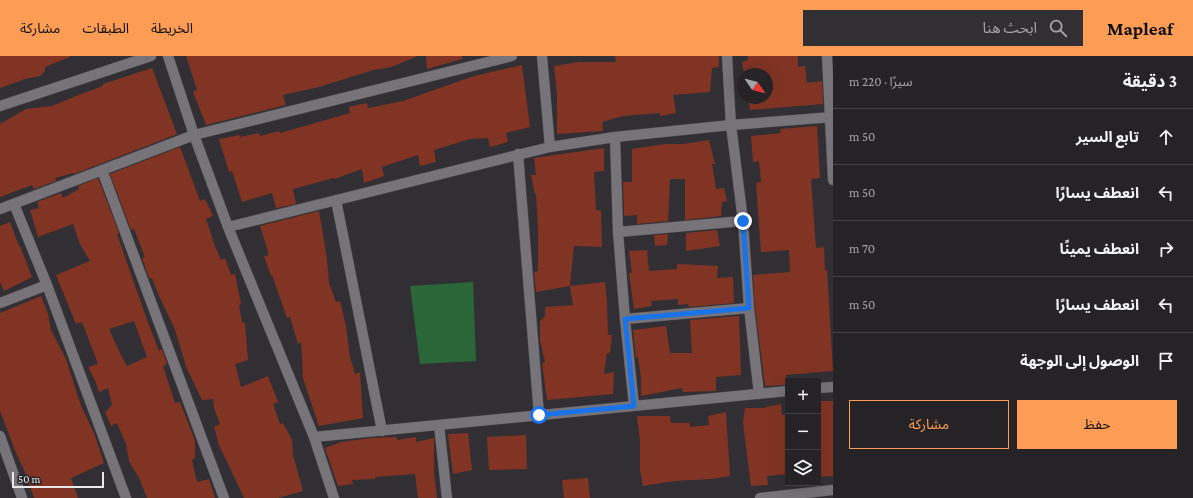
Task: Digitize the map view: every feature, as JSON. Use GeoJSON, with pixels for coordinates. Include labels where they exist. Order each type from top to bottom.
{"type":"FeatureCollection","features":[{"type":"Feature","properties":{"kind":"street"},"geometry":{"type":"LineString","coordinates":[[0,106],[151,56]]}},
{"type":"Feature","properties":{"kind":"street"},"geometry":{"type":"LineString","coordinates":[[168,56],[194,135],[228,227],[314,437],[334,498]]}},
{"type":"Feature","properties":{"kind":"street"},"geometry":{"type":"LineString","coordinates":[[0,209],[194,135],[512,56]]}},
{"type":"Feature","properties":{"kind":"street"},"geometry":{"type":"LineString","coordinates":[[542,56],[550,147]]}},
{"type":"Feature","properties":{"kind":"street"},"geometry":{"type":"LineString","coordinates":[[727,56],[731,125],[743,221],[749,308],[760,394]]}},
{"type":"Feature","properties":{"kind":"street"},"geometry":{"type":"LineString","coordinates":[[827,56],[832,118],[833,180]]}},
{"type":"Feature","properties":{"kind":"street"},"geometry":{"type":"LineString","coordinates":[[228,227],[550,147],[731,125],[832,118]]}},
{"type":"Feature","properties":{"kind":"street"},"geometry":{"type":"LineString","coordinates":[[615,138],[618,232],[634,406]]}},
{"type":"Feature","properties":{"kind":"street"},"geometry":{"type":"LineString","coordinates":[[518,154],[539,415]]}},
{"type":"Feature","properties":{"kind":"street"},"geometry":{"type":"LineString","coordinates":[[102,170],[224,498]]}},
{"type":"Feature","properties":{"kind":"street"},"geometry":{"type":"LineString","coordinates":[[336,200],[382,431]]}},
{"type":"Feature","properties":{"kind":"street"},"geometry":{"type":"LineString","coordinates":[[14,204],[47,285],[126,498]]}},
{"type":"Feature","properties":{"kind":"street"},"geometry":{"type":"LineString","coordinates":[[618,232],[743,221]]}},
{"type":"Feature","properties":{"kind":"street"},"geometry":{"type":"LineString","coordinates":[[0,303],[47,285]]}},
{"type":"Feature","properties":{"kind":"street"},"geometry":{"type":"LineString","coordinates":[[625,319],[749,308]]}},
{"type":"Feature","properties":{"kind":"street"},"geometry":{"type":"LineString","coordinates":[[821,388],[833,387]]}},
{"type":"Feature","properties":{"kind":"street"},"geometry":{"type":"LineString","coordinates":[[314,437],[785,391]]}},
{"type":"Feature","properties":{"kind":"street"},"geometry":{"type":"LineString","coordinates":[[439,425],[447,498]]}},
{"type":"Feature","properties":{"kind":"street"},"geometry":{"type":"LineString","coordinates":[[0,436],[22,498]]}},
{"type":"Feature","properties":{"kind":"street"},"geometry":{"type":"LineString","coordinates":[[760,498],[833,490]]}},
{"type":"Feature","properties":{"kind":"green space"},"geometry":{"type":"Polygon","coordinates":[[[473,282],[476,361],[420,364],[410,286],[473,282]]]}},
{"type":"Feature","properties":{"kind":"building"},"geometry":{"type":"Polygon","coordinates":[[[0,56],[70,57],[45,67],[45,71],[40,76],[25,79],[0,88],[0,56]]]}},
{"type":"Feature","properties":{"kind":"building"},"geometry":{"type":"Polygon","coordinates":[[[186,56],[416,57],[391,67],[373,70],[319,87],[283,95],[286,105],[206,125],[193,92],[197,90],[186,56]]]}},
{"type":"Feature","properties":{"kind":"building"},"geometry":{"type":"Polygon","coordinates":[[[426,56],[462,56],[462,59],[427,69],[426,56]]]}},
{"type":"Feature","properties":{"kind":"building"},"geometry":{"type":"Polygon","coordinates":[[[615,56],[719,56],[719,67],[712,68],[710,92],[673,95],[676,113],[660,116],[660,113],[623,116],[602,122],[603,131],[557,134],[557,94],[554,66],[579,62],[616,62],[615,56]]]}},
{"type":"Feature","properties":{"kind":"building"},"geometry":{"type":"Polygon","coordinates":[[[748,56],[798,56],[798,67],[805,66],[807,83],[822,81],[823,104],[750,110],[749,104],[773,104],[773,68],[743,68],[742,62],[748,60],[748,56]]]}},
{"type":"Feature","properties":{"kind":"building"},"geometry":{"type":"Polygon","coordinates":[[[522,65],[530,127],[506,133],[508,142],[490,147],[488,138],[470,139],[434,150],[436,162],[420,166],[418,155],[382,167],[384,176],[364,183],[362,169],[334,179],[293,189],[296,204],[276,208],[272,193],[242,202],[232,171],[229,172],[219,139],[259,133],[260,136],[279,131],[280,133],[350,113],[349,107],[367,103],[368,108],[403,101],[474,76],[522,65]]]}},
{"type":"Feature","properties":{"kind":"building"},"geometry":{"type":"Polygon","coordinates":[[[152,68],[177,134],[74,174],[55,178],[56,181],[34,189],[32,185],[0,197],[0,124],[26,109],[52,106],[103,86],[103,84],[152,68]]]}},
{"type":"Feature","properties":{"kind":"building"},"geometry":{"type":"Polygon","coordinates":[[[817,126],[820,178],[811,179],[816,248],[824,247],[825,270],[827,270],[833,371],[786,375],[785,385],[765,386],[755,307],[753,275],[790,272],[789,250],[761,252],[756,183],[761,182],[759,161],[753,162],[751,136],[781,133],[780,129],[817,126]]]}},
{"type":"Feature","properties":{"kind":"building"},"geometry":{"type":"Polygon","coordinates":[[[709,140],[715,164],[712,164],[716,189],[724,188],[727,201],[722,202],[721,216],[685,220],[685,179],[670,179],[668,221],[637,224],[637,215],[624,216],[623,182],[632,182],[632,149],[709,140]]]}},
{"type":"Feature","properties":{"kind":"building"},"geometry":{"type":"Polygon","coordinates":[[[180,147],[200,201],[205,199],[213,216],[206,219],[221,260],[225,258],[231,275],[235,274],[241,304],[239,305],[242,322],[245,323],[248,360],[235,364],[241,387],[268,376],[278,402],[273,404],[280,424],[283,423],[292,440],[293,455],[303,491],[278,498],[244,498],[219,445],[214,427],[220,424],[214,408],[213,399],[202,400],[187,369],[174,327],[152,278],[150,279],[148,275],[142,258],[145,257],[134,229],[131,230],[110,174],[180,147]]]}},
{"type":"Feature","properties":{"kind":"building"},"geometry":{"type":"Polygon","coordinates":[[[604,148],[604,171],[594,172],[596,210],[601,210],[602,247],[574,246],[570,286],[536,292],[534,272],[538,271],[538,229],[536,194],[531,175],[536,175],[534,158],[604,148]]]}},
{"type":"Feature","properties":{"kind":"building"},"geometry":{"type":"Polygon","coordinates":[[[98,178],[119,233],[117,234],[146,317],[159,351],[162,349],[167,364],[163,366],[175,403],[180,402],[195,441],[195,458],[192,460],[197,482],[209,479],[215,498],[147,498],[140,480],[129,461],[126,444],[117,423],[111,426],[105,412],[112,405],[108,388],[99,392],[88,367],[98,364],[82,322],[76,324],[56,275],[90,261],[80,244],[73,224],[38,237],[30,210],[39,208],[37,202],[61,193],[63,198],[79,189],[78,186],[98,178]],[[134,321],[109,329],[127,366],[147,357],[134,321]]]}},
{"type":"Feature","properties":{"kind":"building"},"geometry":{"type":"Polygon","coordinates":[[[319,211],[327,259],[329,283],[336,302],[340,301],[346,326],[350,357],[355,374],[360,372],[363,418],[319,426],[302,375],[301,342],[298,344],[290,317],[287,318],[272,275],[271,276],[264,256],[269,255],[260,226],[319,211]]]}},
{"type":"Feature","properties":{"kind":"building"},"geometry":{"type":"Polygon","coordinates":[[[10,222],[32,277],[4,291],[0,282],[0,226],[10,222]]]}},
{"type":"Feature","properties":{"kind":"building"},"geometry":{"type":"Polygon","coordinates":[[[717,230],[720,246],[686,251],[686,233],[717,230]]]}},
{"type":"Feature","properties":{"kind":"building"},"geometry":{"type":"Polygon","coordinates":[[[668,234],[667,245],[655,246],[654,235],[668,234]]]}},
{"type":"Feature","properties":{"kind":"building"},"geometry":{"type":"Polygon","coordinates":[[[647,250],[649,271],[677,269],[677,264],[718,266],[717,278],[733,277],[734,303],[689,307],[688,304],[678,305],[678,299],[651,301],[652,306],[634,309],[629,273],[632,273],[629,251],[647,250]]]}},
{"type":"Feature","properties":{"kind":"building"},"geometry":{"type":"Polygon","coordinates":[[[605,282],[608,335],[612,335],[610,353],[607,353],[604,374],[614,372],[613,394],[547,400],[542,363],[545,362],[540,340],[540,321],[545,316],[545,307],[573,305],[570,286],[605,282]]]}},
{"type":"Feature","properties":{"kind":"building"},"geometry":{"type":"Polygon","coordinates":[[[41,296],[48,314],[51,330],[66,359],[81,406],[94,433],[104,463],[71,478],[78,498],[34,498],[0,411],[0,313],[41,296]]]}},
{"type":"Feature","properties":{"kind":"building"},"geometry":{"type":"Polygon","coordinates":[[[739,316],[741,375],[716,377],[716,391],[683,392],[682,388],[641,396],[641,378],[638,357],[636,358],[633,330],[666,326],[670,353],[692,353],[690,320],[739,316]]]}},
{"type":"Feature","properties":{"kind":"building"},"geometry":{"type":"Polygon","coordinates":[[[821,401],[833,401],[833,476],[821,477],[821,401]]]}},
{"type":"Feature","properties":{"kind":"building"},"geometry":{"type":"Polygon","coordinates":[[[781,404],[782,415],[785,414],[785,474],[767,476],[768,485],[751,486],[743,423],[745,408],[763,408],[781,404]]]}},
{"type":"Feature","properties":{"kind":"building"},"geometry":{"type":"Polygon","coordinates":[[[726,412],[730,476],[712,479],[674,481],[643,486],[640,470],[640,441],[637,416],[670,416],[671,423],[690,423],[690,427],[709,425],[708,416],[726,412]]]}},
{"type":"Feature","properties":{"kind":"building"},"geometry":{"type":"Polygon","coordinates":[[[468,433],[472,470],[453,474],[448,434],[468,433]]]}},
{"type":"Feature","properties":{"kind":"building"},"geometry":{"type":"Polygon","coordinates":[[[526,435],[527,469],[489,470],[487,437],[526,435]]]}},
{"type":"Feature","properties":{"kind":"building"},"geometry":{"type":"Polygon","coordinates":[[[397,437],[397,440],[416,437],[416,442],[434,438],[434,473],[437,498],[418,498],[415,474],[352,480],[353,484],[338,486],[325,448],[341,442],[371,438],[397,437]]]}},
{"type":"Feature","properties":{"kind":"building"},"geometry":{"type":"Polygon","coordinates":[[[588,478],[590,498],[564,498],[562,480],[588,478]]]}},
{"type":"Feature","properties":{"kind":"route"},"geometry":{"type":"LineString","coordinates":[[539,415],[634,406],[625,319],[749,308],[743,221]]}}]}
